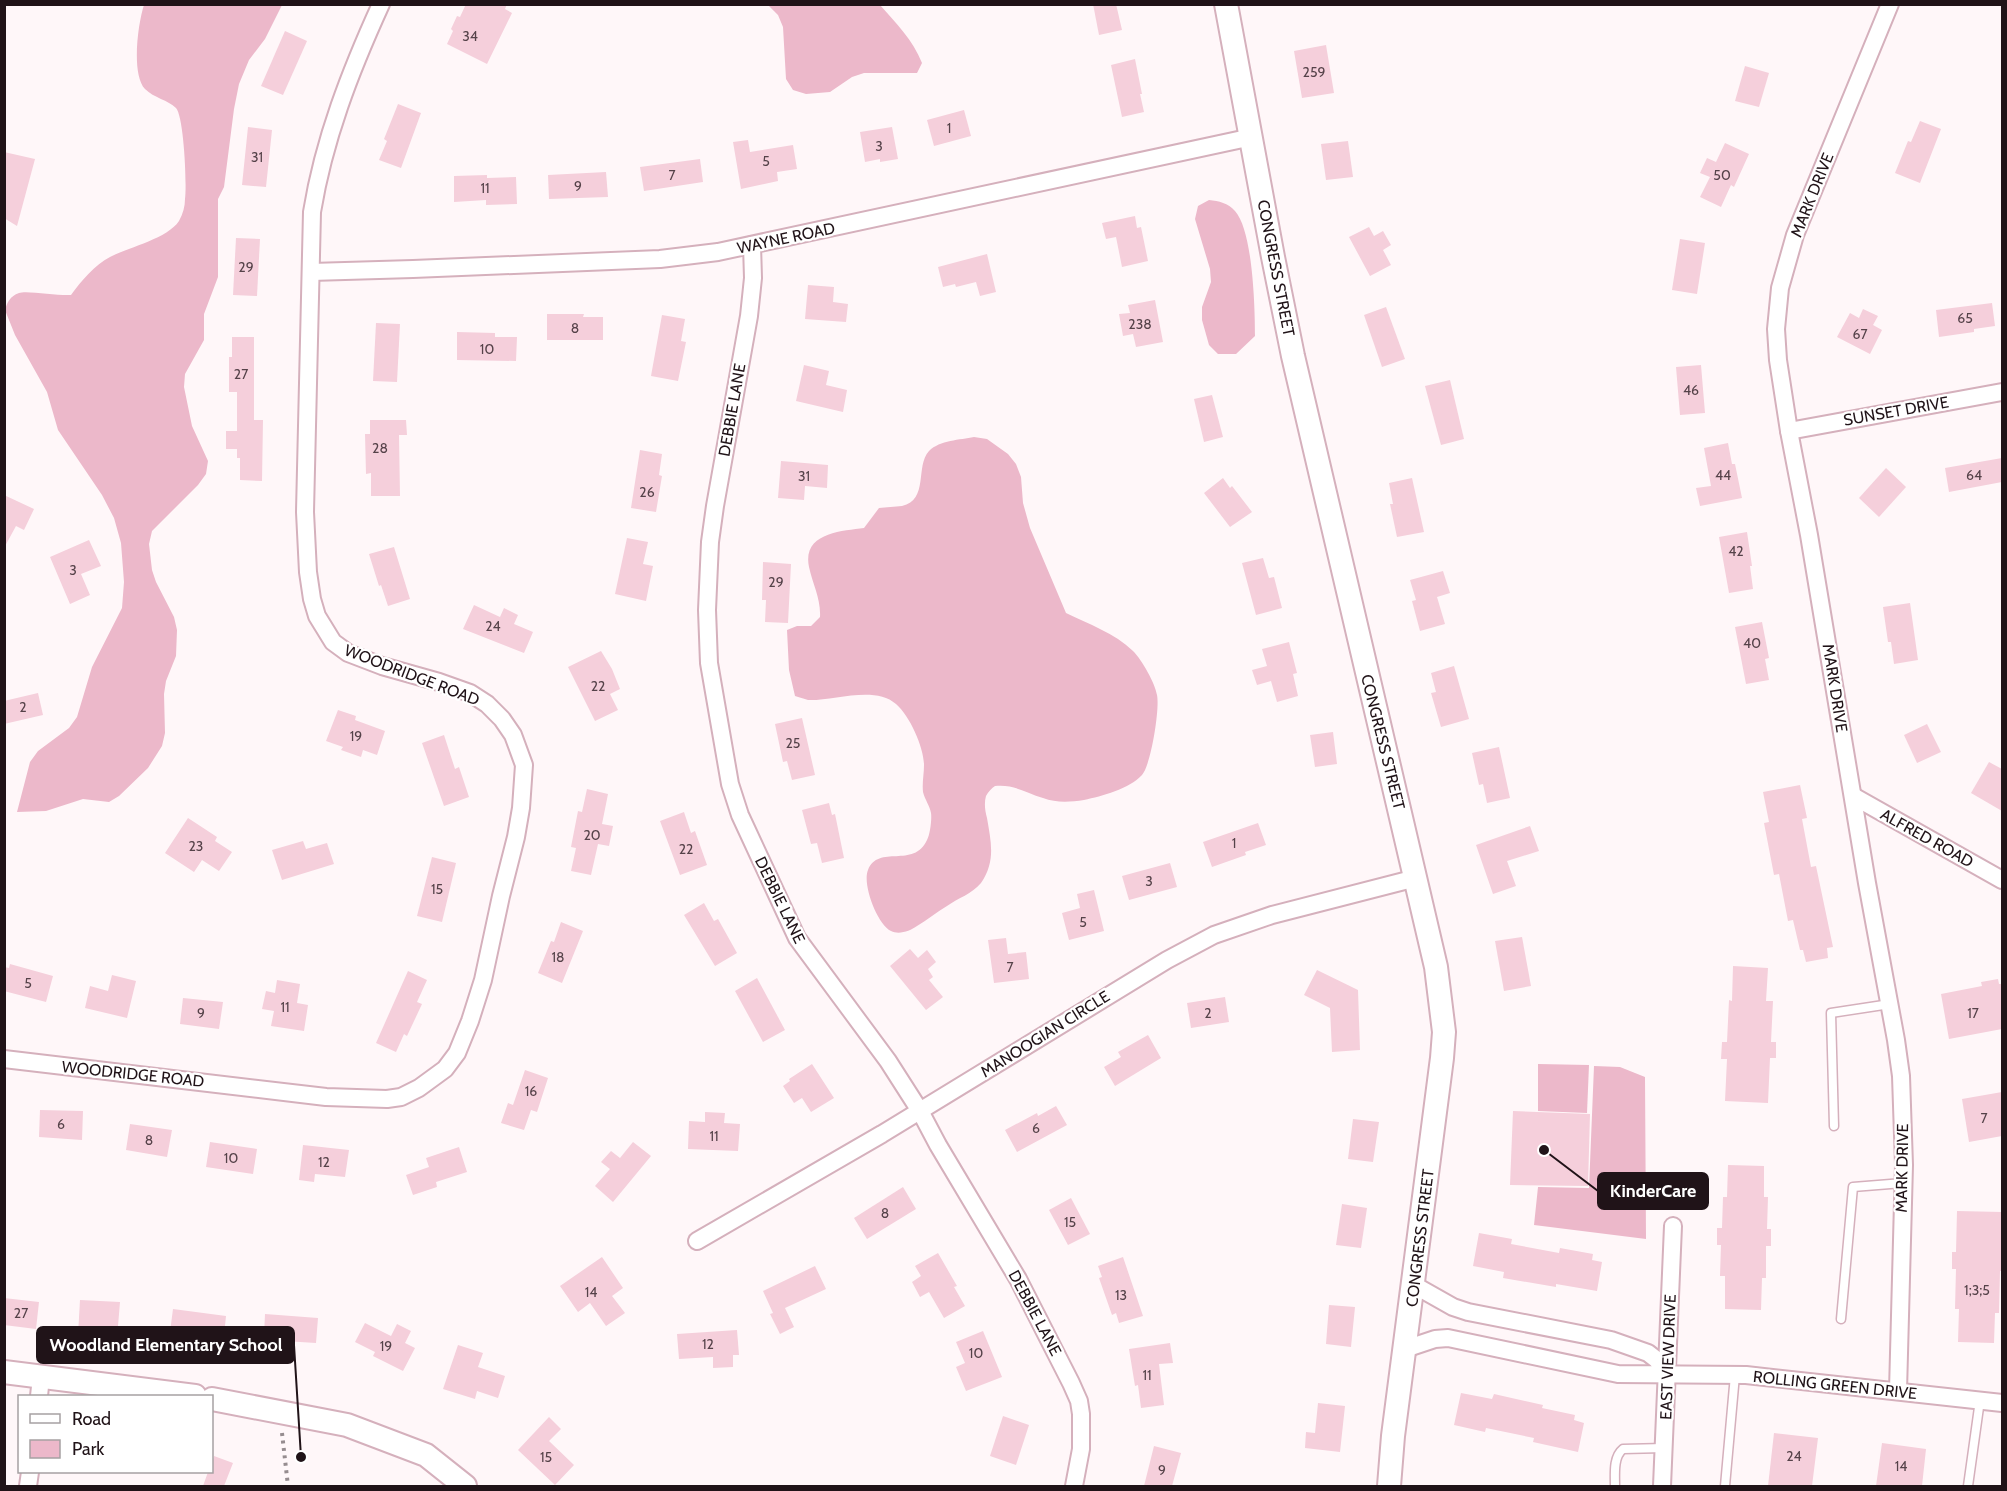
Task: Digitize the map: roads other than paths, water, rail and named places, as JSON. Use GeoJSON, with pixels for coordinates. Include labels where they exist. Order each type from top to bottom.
{"type":"FeatureCollection","features":[{"type":"Feature","properties":{"kind":"main road","name":"CONGRESS STREET"},"geometry":{"type":"LineString","coordinates":[[1226,4],[1296,367],[1437,967],[1444,1032],[1414,1285],[1393,1436],[1389,1486]]}},
{"type":"Feature","properties":{"kind":"main road"},"geometry":{"type":"LineString","coordinates":[[4,1372],[40,1387],[178,1395]]}},
{"type":"Feature","properties":{"kind":"main road"},"geometry":{"type":"LineString","coordinates":[[213,1399],[347,1425],[426,1455],[465,1486]]}},
{"type":"Feature","properties":{"kind":"street","name":"WOODRIDGE ROAD"},"geometry":{"type":"LineString","coordinates":[[4,1059],[326,1097],[387,1099],[407,1094],[432,1081],[445,1069],[462,1043],[483,980],[516,837],[524,765],[513,735],[502,719],[487,704],[470,693],[382,666],[348,652],[333,642],[317,616],[308,572],[305,512],[312,212],[318,172],[338,105],[381,4]]}},
{"type":"Feature","properties":{"kind":"street","name":"MARK DRIVE"},"geometry":{"type":"LineString","coordinates":[[1890,4],[1795,236],[1780,288],[1776,329],[1778,360],[1789,431],[1809,535],[1901,1076],[1903,1183],[1898,1391]]}},
{"type":"Feature","properties":{"kind":"street","name":"WAYNE ROAD"},"geometry":{"type":"LineString","coordinates":[[311,272],[660,259],[718,252],[1251,137]]}},
{"type":"Feature","properties":{"kind":"street","name":"DEBBIE LANE"},"geometry":{"type":"LineString","coordinates":[[752,245],[751,297],[715,506],[707,610],[709,663],[730,784],[740,815],[797,938],[888,1061],[920,1111],[954,1173],[1018,1279],[1071,1383],[1079,1401],[1081,1414],[1081,1449],[1074,1486]]}},
{"type":"Feature","properties":{"kind":"street","name":"SUNSET DRIVE"},"geometry":{"type":"LineString","coordinates":[[1789,431],[2002,392]]}},
{"type":"Feature","properties":{"kind":"street","name":"ALFRED ROAD"},"geometry":{"type":"LineString","coordinates":[[1853,796],[2002,880]]}},
{"type":"Feature","properties":{"kind":"street","name":"MANOOGIAN CIRCLE"},"geometry":{"type":"LineString","coordinates":[[697,1241],[920,1111],[1167,960],[1214,935],[1272,915],[1416,878]]}},
{"type":"Feature","properties":{"kind":"street","name":"EAST VIEW DRIVE"},"geometry":{"type":"LineString","coordinates":[[1662,1486],[1673,1227]]}},
{"type":"Feature","properties":{"kind":"street"},"geometry":{"type":"LineString","coordinates":[[1414,1285],[1453,1307],[1468,1312],[1590,1335],[1648,1353],[1657,1360],[1667,1375]]}},
{"type":"Feature","properties":{"kind":"street","name":"ROLLING GREEN DRIVE"},"geometry":{"type":"LineString","coordinates":[[1405,1348],[1435,1339],[1448,1338],[1601,1371],[1626,1374],[1735,1375],[2002,1403]]}},
{"type":"Feature","properties":{"kind":"lane"},"geometry":{"type":"LineString","coordinates":[[1834,1126],[1831,1013],[1890,1004]]}},
{"type":"Feature","properties":{"kind":"lane"},"geometry":{"type":"LineString","coordinates":[[1841,1319],[1853,1187],[1903,1183]]}},
{"type":"Feature","properties":{"kind":"lane"},"geometry":{"type":"LineString","coordinates":[[1725,1486],[1735,1375]]}},
{"type":"Feature","properties":{"kind":"lane"},"geometry":{"type":"LineString","coordinates":[[1968,1486],[1980,1400]]}},
{"type":"Feature","properties":{"kind":"lane"},"geometry":{"type":"LineString","coordinates":[[1615,1486],[1618,1452],[1623,1449],[1664,1448]]}},
{"type":"Feature","properties":{"kind":"place","name":"KinderCare"},"geometry":{"type":"Point","coordinates":[1544,1150]}},
{"type":"Feature","properties":{"kind":"place","name":"Woodland Elementary School"},"geometry":{"type":"Point","coordinates":[301,1457]}}]}
